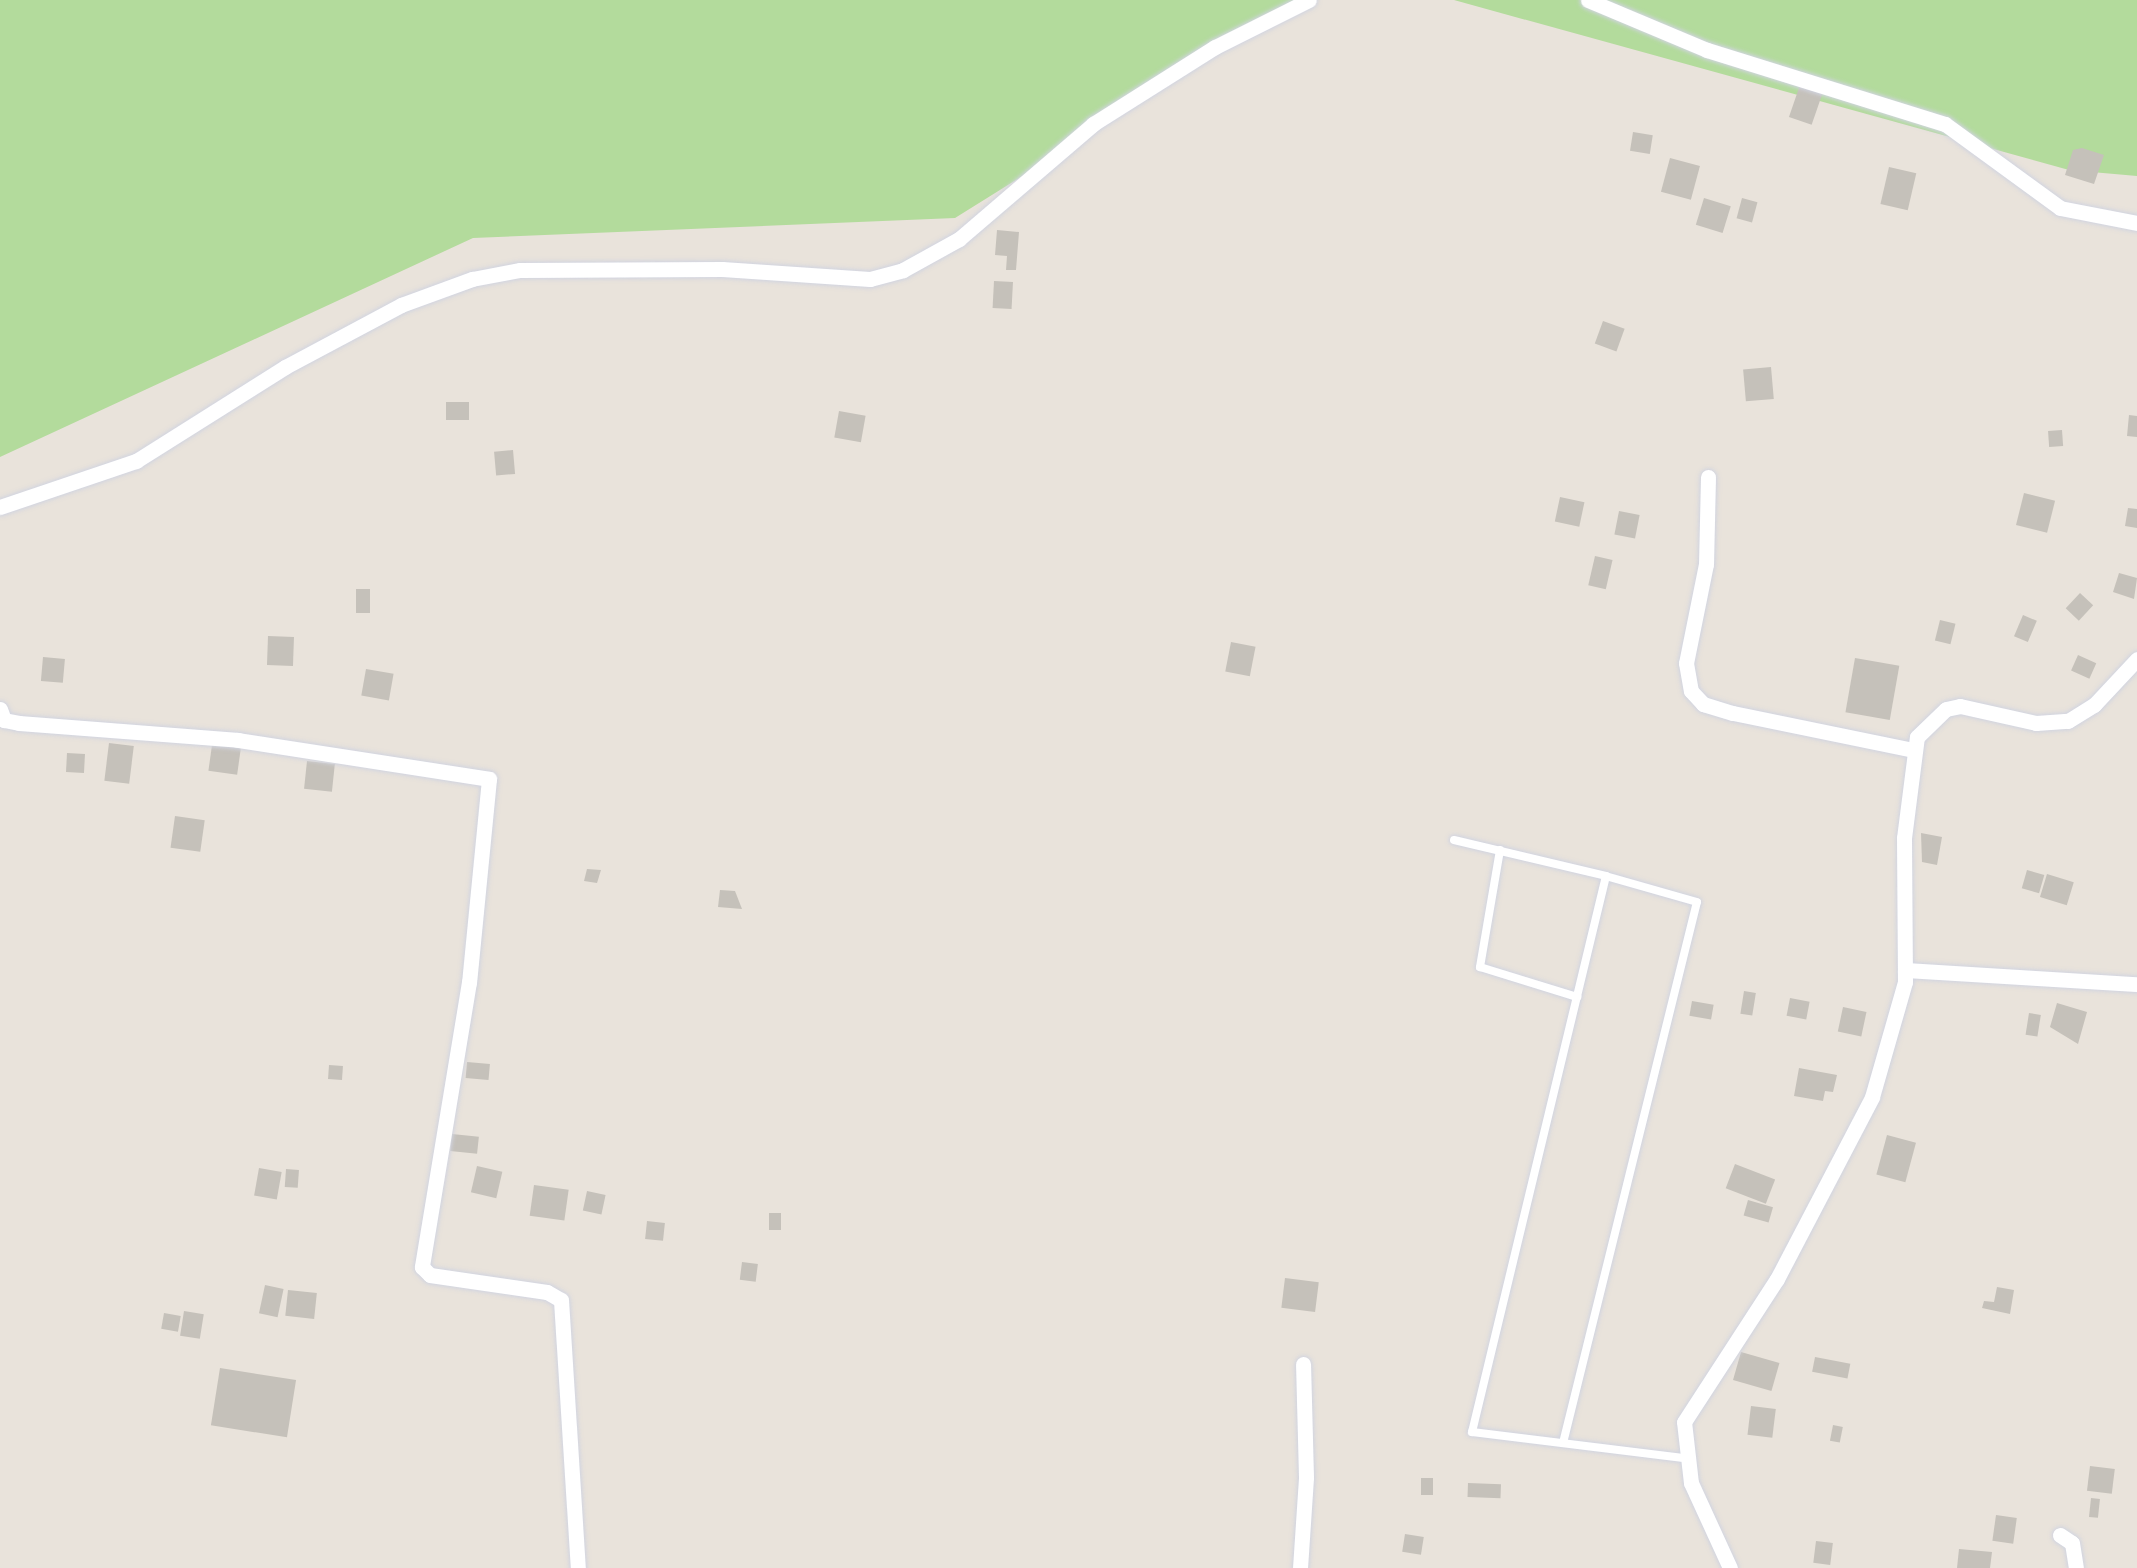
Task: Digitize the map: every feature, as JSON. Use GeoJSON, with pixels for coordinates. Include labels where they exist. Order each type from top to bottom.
{"type":"FeatureCollection","features":[{"type":"Feature","properties":{"kind":"street"},"geometry":{"type":"LineString","coordinates":[[0,507],[136,461],[285,367],[402,305],[472,280],[520,270],[690,269],[870,279],[903,270],[959,239],[1093,124],[1215,47],[1309,0]]}},
{"type":"Feature","properties":{"kind":"street"},"geometry":{"type":"LineString","coordinates":[[1588,0],[1707,50],[1945,124],[2060,208],[2137,223]]}},
{"type":"Feature","properties":{"kind":"street"},"geometry":{"type":"LineString","coordinates":[[1708,477],[1706,564],[1686,662],[1691,691],[1702,704],[1733,713],[1914,750]]}},
{"type":"Feature","properties":{"kind":"street"},"geometry":{"type":"LineString","coordinates":[[1730,1568],[1685,1458],[1684,1422],[1778,1279],[1872,1097],[1905,970],[1902,874],[1914,750],[1934,719],[1960,706],[2036,723],[2080,716],[2137,660]]}},
{"type":"Feature","properties":{"kind":"street"},"geometry":{"type":"LineString","coordinates":[[0,709],[4,720],[19,723],[238,740],[489,779],[470,982],[422,1267],[430,1275],[547,1292],[561,1300],[578,1568]]}},
{"type":"Feature","properties":{"kind":"street"},"geometry":{"type":"LineString","coordinates":[[1905,970],[2137,984]]}},
{"type":"Feature","properties":{"kind":"street"},"geometry":{"type":"LineString","coordinates":[[1300,1568],[1306,1478],[1303,1364]]}},
{"type":"Feature","properties":{"kind":"street"},"geometry":{"type":"LineString","coordinates":[[2060,1535],[2072,1543],[2076,1568]]}},
{"type":"Feature","properties":{"kind":"lane"},"geometry":{"type":"LineString","coordinates":[[1454,840],[1697,902],[1563,1444]]}},
{"type":"Feature","properties":{"kind":"lane"},"geometry":{"type":"LineString","coordinates":[[1500,850],[1480,967],[1577,997]]}},
{"type":"Feature","properties":{"kind":"lane"},"geometry":{"type":"LineString","coordinates":[[1606,876],[1472,1432],[1685,1458]]}},
{"type":"Feature","properties":{"kind":"green space"},"geometry":{"type":"Polygon","coordinates":[[[0,0],[1306,0],[955,218],[473,238],[0,457],[0,0]]]}},
{"type":"Feature","properties":{"kind":"green space"},"geometry":{"type":"Polygon","coordinates":[[[1454,0],[2137,0],[2137,176],[2069,170],[1454,0]]]}},
{"type":"Feature","properties":{"kind":"building"},"geometry":{"type":"Polygon","coordinates":[[[1801,82],[1824,90],[1812,125],[1789,117],[1801,82]]]}},
{"type":"Feature","properties":{"kind":"building"},"geometry":{"type":"Polygon","coordinates":[[[1633,132],[1653,135],[1650,154],[1630,151],[1633,132]]]}},
{"type":"Feature","properties":{"kind":"building"},"geometry":{"type":"Polygon","coordinates":[[[2082,148],[2104,155],[2094,184],[2065,175],[2073,150],[2082,148]]]}},
{"type":"Feature","properties":{"kind":"building"},"geometry":{"type":"Polygon","coordinates":[[[1670,158],[1700,166],[1691,200],[1661,192],[1670,158]]]}},
{"type":"Feature","properties":{"kind":"building"},"geometry":{"type":"Polygon","coordinates":[[[1889,167],[1916,173],[1908,210],[1880,204],[1889,167]]]}},
{"type":"Feature","properties":{"kind":"building"},"geometry":{"type":"Polygon","coordinates":[[[1704,198],[1731,206],[1723,233],[1696,225],[1704,198]]]}},
{"type":"Feature","properties":{"kind":"building"},"geometry":{"type":"Polygon","coordinates":[[[1742,198],[1757,202],[1752,222],[1737,218],[1742,198]]]}},
{"type":"Feature","properties":{"kind":"building"},"geometry":{"type":"Polygon","coordinates":[[[997,230],[1019,232],[1016,270],[1006,270],[1007,256],[995,255],[997,230]]]}},
{"type":"Feature","properties":{"kind":"building"},"geometry":{"type":"Polygon","coordinates":[[[994,281],[1013,282],[1012,309],[993,308],[994,281]]]}},
{"type":"Feature","properties":{"kind":"building"},"geometry":{"type":"Polygon","coordinates":[[[1603,321],[1625,329],[1616,351],[1595,344],[1603,321]]]}},
{"type":"Feature","properties":{"kind":"building"},"geometry":{"type":"Polygon","coordinates":[[[1771,367],[1774,399],[1746,401],[1743,369],[1771,367]]]}},
{"type":"Feature","properties":{"kind":"building"},"geometry":{"type":"Polygon","coordinates":[[[446,402],[469,402],[469,420],[446,420],[446,402]]]}},
{"type":"Feature","properties":{"kind":"building"},"geometry":{"type":"Polygon","coordinates":[[[839,411],[866,416],[861,442],[834,438],[839,411]]]}},
{"type":"Feature","properties":{"kind":"building"},"geometry":{"type":"Polygon","coordinates":[[[2129,415],[2137,416],[2137,437],[2127,436],[2129,415]]]}},
{"type":"Feature","properties":{"kind":"building"},"geometry":{"type":"Polygon","coordinates":[[[2062,430],[2063,446],[2049,447],[2048,431],[2062,430]]]}},
{"type":"Feature","properties":{"kind":"building"},"geometry":{"type":"Polygon","coordinates":[[[513,450],[515,474],[496,476],[494,452],[513,450]]]}},
{"type":"Feature","properties":{"kind":"building"},"geometry":{"type":"Polygon","coordinates":[[[2024,493],[2055,501],[2047,533],[2016,525],[2024,493]]]}},
{"type":"Feature","properties":{"kind":"building"},"geometry":{"type":"Polygon","coordinates":[[[1560,497],[1584,502],[1579,527],[1555,521],[1560,497]]]}},
{"type":"Feature","properties":{"kind":"building"},"geometry":{"type":"Polygon","coordinates":[[[2128,508],[2137,509],[2137,528],[2125,526],[2128,508]]]}},
{"type":"Feature","properties":{"kind":"building"},"geometry":{"type":"Polygon","coordinates":[[[1619,511],[1640,515],[1635,539],[1614,535],[1619,511]]]}},
{"type":"Feature","properties":{"kind":"building"},"geometry":{"type":"Polygon","coordinates":[[[1595,556],[1613,560],[1606,589],[1588,585],[1595,556]]]}},
{"type":"Feature","properties":{"kind":"building"},"geometry":{"type":"Polygon","coordinates":[[[2119,573],[2137,578],[2134,599],[2113,592],[2119,573]]]}},
{"type":"Feature","properties":{"kind":"building"},"geometry":{"type":"Polygon","coordinates":[[[356,589],[370,589],[370,613],[356,613],[356,589]]]}},
{"type":"Feature","properties":{"kind":"building"},"geometry":{"type":"Polygon","coordinates":[[[2080,593],[2093,605],[2079,621],[2066,608],[2080,593]]]}},
{"type":"Feature","properties":{"kind":"building"},"geometry":{"type":"Polygon","coordinates":[[[2023,615],[2037,621],[2028,642],[2014,636],[2023,615]]]}},
{"type":"Feature","properties":{"kind":"building"},"geometry":{"type":"Polygon","coordinates":[[[1940,620],[1956,624],[1950,644],[1935,640],[1940,620]]]}},
{"type":"Feature","properties":{"kind":"building"},"geometry":{"type":"Polygon","coordinates":[[[268,636],[294,637],[293,666],[267,665],[268,636]]]}},
{"type":"Feature","properties":{"kind":"building"},"geometry":{"type":"Polygon","coordinates":[[[1231,642],[1256,647],[1250,676],[1225,671],[1231,642]]]}},
{"type":"Feature","properties":{"kind":"building"},"geometry":{"type":"Polygon","coordinates":[[[2078,655],[2096,663],[2089,679],[2071,671],[2078,655]]]}},
{"type":"Feature","properties":{"kind":"building"},"geometry":{"type":"Polygon","coordinates":[[[43,657],[65,659],[63,683],[41,681],[43,657]]]}},
{"type":"Feature","properties":{"kind":"building"},"geometry":{"type":"Polygon","coordinates":[[[1855,658],[1899,666],[1890,720],[1845,712],[1855,658]]]}},
{"type":"Feature","properties":{"kind":"building"},"geometry":{"type":"Polygon","coordinates":[[[366,669],[394,674],[389,700],[361,696],[366,669]]]}},
{"type":"Feature","properties":{"kind":"building"},"geometry":{"type":"Polygon","coordinates":[[[213,738],[242,742],[237,775],[208,771],[213,738]]]}},
{"type":"Feature","properties":{"kind":"building"},"geometry":{"type":"Polygon","coordinates":[[[109,743],[134,746],[129,784],[104,781],[109,743]]]}},
{"type":"Feature","properties":{"kind":"building"},"geometry":{"type":"Polygon","coordinates":[[[67,753],[85,754],[84,773],[66,772],[67,753]]]}},
{"type":"Feature","properties":{"kind":"building"},"geometry":{"type":"Polygon","coordinates":[[[307,761],[335,764],[332,792],[304,789],[307,761]]]}},
{"type":"Feature","properties":{"kind":"building"},"geometry":{"type":"Polygon","coordinates":[[[175,816],[205,820],[200,852],[171,848],[175,816]]]}},
{"type":"Feature","properties":{"kind":"building"},"geometry":{"type":"Polygon","coordinates":[[[1921,833],[1942,837],[1937,865],[1922,862],[1921,833]]]}},
{"type":"Feature","properties":{"kind":"building"},"geometry":{"type":"Polygon","coordinates":[[[587,869],[601,870],[597,883],[584,881],[587,869]]]}},
{"type":"Feature","properties":{"kind":"building"},"geometry":{"type":"Polygon","coordinates":[[[2027,870],[2044,875],[2039,893],[2022,888],[2027,870]]]}},
{"type":"Feature","properties":{"kind":"building"},"geometry":{"type":"Polygon","coordinates":[[[2047,874],[2074,882],[2067,905],[2040,897],[2047,874]]]}},
{"type":"Feature","properties":{"kind":"building"},"geometry":{"type":"Polygon","coordinates":[[[720,890],[735,891],[742,909],[718,907],[720,890]]]}},
{"type":"Feature","properties":{"kind":"building"},"geometry":{"type":"Polygon","coordinates":[[[1744,991],[1756,993],[1752,1016],[1740,1014],[1744,991]]]}},
{"type":"Feature","properties":{"kind":"building"},"geometry":{"type":"Polygon","coordinates":[[[1790,998],[1810,1002],[1806,1019],[1787,1016],[1790,998]]]}},
{"type":"Feature","properties":{"kind":"building"},"geometry":{"type":"Polygon","coordinates":[[[1692,1001],[1714,1005],[1711,1020],[1689,1016],[1692,1001]]]}},
{"type":"Feature","properties":{"kind":"building"},"geometry":{"type":"Polygon","coordinates":[[[2057,1003],[2087,1012],[2078,1044],[2050,1027],[2057,1003]]]}},
{"type":"Feature","properties":{"kind":"building"},"geometry":{"type":"Polygon","coordinates":[[[1843,1007],[1866,1012],[1861,1036],[1838,1031],[1843,1007]]]}},
{"type":"Feature","properties":{"kind":"building"},"geometry":{"type":"Polygon","coordinates":[[[2029,1013],[2041,1015],[2037,1037],[2026,1035],[2029,1013]]]}},
{"type":"Feature","properties":{"kind":"building"},"geometry":{"type":"Polygon","coordinates":[[[467,1062],[490,1064],[489,1080],[466,1078],[467,1062]]]}},
{"type":"Feature","properties":{"kind":"building"},"geometry":{"type":"Polygon","coordinates":[[[329,1065],[343,1066],[342,1080],[328,1079],[329,1065]]]}},
{"type":"Feature","properties":{"kind":"building"},"geometry":{"type":"Polygon","coordinates":[[[1799,1068],[1837,1075],[1833,1092],[1825,1091],[1823,1101],[1794,1096],[1799,1068]]]}},
{"type":"Feature","properties":{"kind":"building"},"geometry":{"type":"Polygon","coordinates":[[[452,1134],[479,1137],[477,1154],[450,1151],[452,1134]]]}},
{"type":"Feature","properties":{"kind":"building"},"geometry":{"type":"Polygon","coordinates":[[[1887,1135],[1916,1143],[1905,1182],[1876,1175],[1887,1135]]]}},
{"type":"Feature","properties":{"kind":"building"},"geometry":{"type":"Polygon","coordinates":[[[1735,1164],[1775,1179],[1766,1204],[1726,1188],[1735,1164]]]}},
{"type":"Feature","properties":{"kind":"building"},"geometry":{"type":"Polygon","coordinates":[[[477,1166],[502,1172],[496,1198],[471,1192],[477,1166]]]}},
{"type":"Feature","properties":{"kind":"building"},"geometry":{"type":"Polygon","coordinates":[[[259,1168],[282,1172],[277,1200],[254,1196],[259,1168]]]}},
{"type":"Feature","properties":{"kind":"building"},"geometry":{"type":"Polygon","coordinates":[[[286,1169],[299,1170],[298,1188],[285,1187],[286,1169]]]}},
{"type":"Feature","properties":{"kind":"building"},"geometry":{"type":"Polygon","coordinates":[[[534,1185],[569,1190],[564,1221],[530,1216],[534,1185]]]}},
{"type":"Feature","properties":{"kind":"building"},"geometry":{"type":"Polygon","coordinates":[[[587,1191],[606,1195],[601,1215],[583,1211],[587,1191]]]}},
{"type":"Feature","properties":{"kind":"building"},"geometry":{"type":"Polygon","coordinates":[[[1748,1200],[1773,1207],[1769,1223],[1744,1215],[1748,1200]]]}},
{"type":"Feature","properties":{"kind":"building"},"geometry":{"type":"Polygon","coordinates":[[[769,1213],[781,1213],[781,1230],[769,1230],[769,1213]]]}},
{"type":"Feature","properties":{"kind":"building"},"geometry":{"type":"Polygon","coordinates":[[[647,1221],[665,1223],[663,1241],[645,1239],[647,1221]]]}},
{"type":"Feature","properties":{"kind":"building"},"geometry":{"type":"Polygon","coordinates":[[[742,1262],[758,1264],[756,1282],[740,1280],[742,1262]]]}},
{"type":"Feature","properties":{"kind":"building"},"geometry":{"type":"Polygon","coordinates":[[[1285,1278],[1319,1282],[1315,1312],[1281,1308],[1285,1278]]]}},
{"type":"Feature","properties":{"kind":"building"},"geometry":{"type":"Polygon","coordinates":[[[265,1285],[284,1289],[278,1317],[259,1313],[265,1285]]]}},
{"type":"Feature","properties":{"kind":"building"},"geometry":{"type":"Polygon","coordinates":[[[1997,1287],[2014,1290],[2010,1314],[1982,1308],[1984,1301],[1994,1302],[1997,1287]]]}},
{"type":"Feature","properties":{"kind":"building"},"geometry":{"type":"Polygon","coordinates":[[[288,1290],[317,1293],[314,1319],[285,1316],[288,1290]]]}},
{"type":"Feature","properties":{"kind":"building"},"geometry":{"type":"Polygon","coordinates":[[[184,1311],[204,1314],[200,1339],[180,1336],[184,1311]]]}},
{"type":"Feature","properties":{"kind":"building"},"geometry":{"type":"Polygon","coordinates":[[[164,1313],[181,1316],[178,1332],[161,1329],[164,1313]]]}},
{"type":"Feature","properties":{"kind":"building"},"geometry":{"type":"Polygon","coordinates":[[[1741,1352],[1779,1363],[1771,1391],[1733,1380],[1741,1352]]]}},
{"type":"Feature","properties":{"kind":"building"},"geometry":{"type":"Polygon","coordinates":[[[1815,1357],[1850,1364],[1847,1379],[1812,1372],[1815,1357]]]}},
{"type":"Feature","properties":{"kind":"building"},"geometry":{"type":"Polygon","coordinates":[[[220,1368],[296,1380],[287,1437],[211,1425],[220,1368]]]}},
{"type":"Feature","properties":{"kind":"building"},"geometry":{"type":"Polygon","coordinates":[[[1751,1406],[1776,1409],[1772,1438],[1747,1435],[1751,1406]]]}},
{"type":"Feature","properties":{"kind":"building"},"geometry":{"type":"Polygon","coordinates":[[[1833,1425],[1843,1427],[1840,1443],[1830,1441],[1833,1425]]]}},
{"type":"Feature","properties":{"kind":"building"},"geometry":{"type":"Polygon","coordinates":[[[2090,1466],[2115,1469],[2112,1494],[2087,1491],[2090,1466]]]}},
{"type":"Feature","properties":{"kind":"building"},"geometry":{"type":"Polygon","coordinates":[[[1421,1478],[1433,1478],[1433,1495],[1421,1495],[1421,1478]]]}},
{"type":"Feature","properties":{"kind":"building"},"geometry":{"type":"Polygon","coordinates":[[[1468,1483],[1501,1484],[1500,1498],[1468,1497],[1468,1483]]]}},
{"type":"Feature","properties":{"kind":"building"},"geometry":{"type":"Polygon","coordinates":[[[2091,1498],[2100,1499],[2098,1518],[2089,1517],[2091,1498]]]}},
{"type":"Feature","properties":{"kind":"building"},"geometry":{"type":"Polygon","coordinates":[[[1996,1515],[2017,1518],[2013,1544],[1992,1541],[1996,1515]]]}},
{"type":"Feature","properties":{"kind":"building"},"geometry":{"type":"Polygon","coordinates":[[[1405,1534],[1424,1537],[1421,1555],[1402,1552],[1405,1534]]]}},
{"type":"Feature","properties":{"kind":"building"},"geometry":{"type":"Polygon","coordinates":[[[1816,1541],[1833,1543],[1830,1565],[1813,1563],[1816,1541]]]}},
{"type":"Feature","properties":{"kind":"building"},"geometry":{"type":"Polygon","coordinates":[[[1959,1549],[1992,1552],[1990,1568],[1957,1568],[1959,1549]]]}}]}
